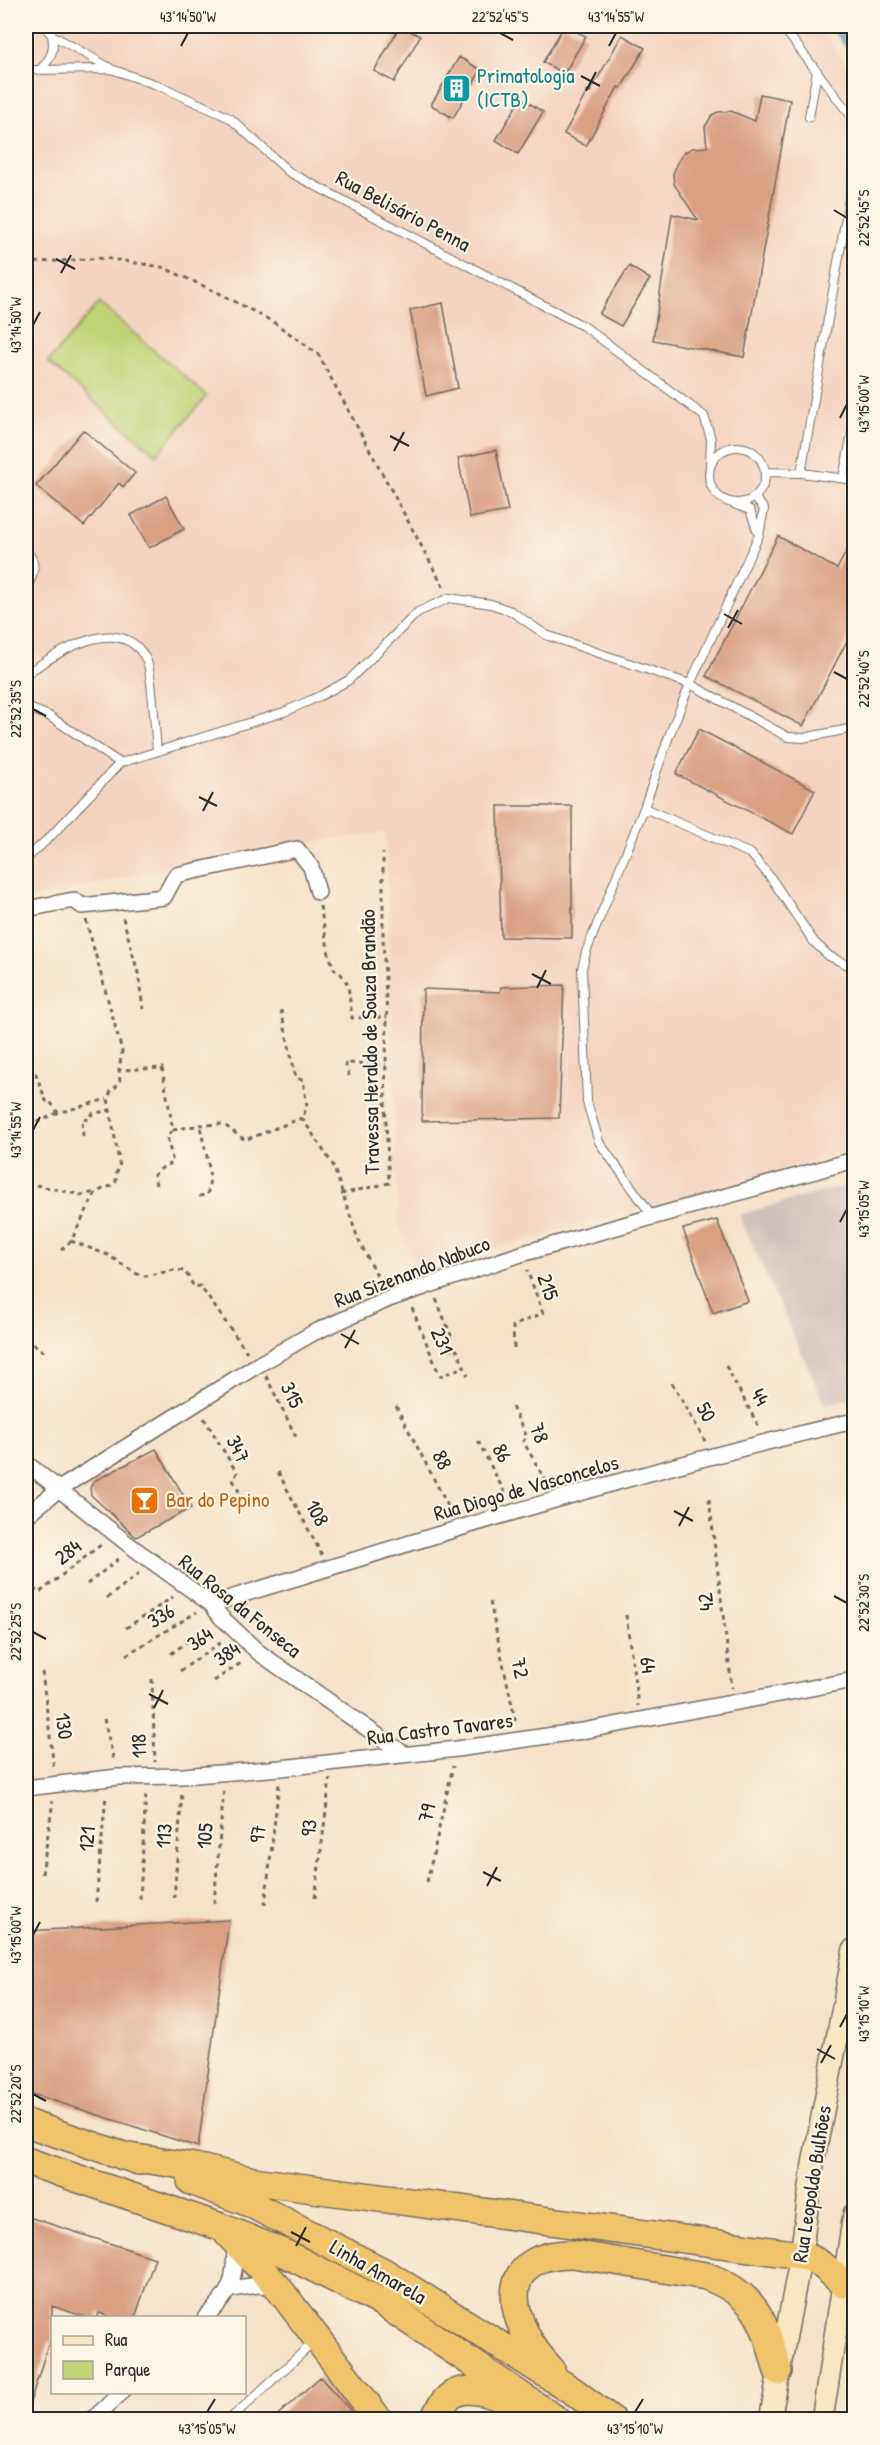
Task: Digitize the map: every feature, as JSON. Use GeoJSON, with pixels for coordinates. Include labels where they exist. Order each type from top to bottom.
{"type":"FeatureCollection","features":[{"type":"Feature","properties":{"kind":"highway","name":"Linha Amarela"},"geometry":{"type":"LineString","coordinates":[[26,2123],[247,2202],[382,2271],[580,2397],[612,2420]]}},
{"type":"Feature","properties":{"kind":"highway"},"geometry":{"type":"LineString","coordinates":[[123,2156],[195,2167],[254,2181],[801,2255],[812,2258],[843,2284]]}},
{"type":"Feature","properties":{"kind":"highway","name":"Linha Amarela"},"geometry":{"type":"LineString","coordinates":[[26,2161],[286,2254],[382,2303],[556,2419]]}},
{"type":"Feature","properties":{"kind":"highway"},"geometry":{"type":"LineString","coordinates":[[228,2235],[277,2286],[379,2420]]}},
{"type":"Feature","properties":{"kind":"highway"},"geometry":{"type":"LineString","coordinates":[[580,2397],[546,2364],[527,2340],[515,2312],[514,2295],[525,2270],[540,2259],[555,2254],[573,2254],[695,2274],[721,2281],[752,2305],[765,2324],[778,2372]]}},
{"type":"Feature","properties":{"kind":"highway"},"geometry":{"type":"LineString","coordinates":[[434,2420],[446,2398],[456,2391],[475,2390],[556,2419]]}},
{"type":"Feature","properties":{"kind":"main road","name":"Rua Leopoldo Bulhões"},"geometry":{"type":"LineString","coordinates":[[770,2420],[801,2255],[813,2164],[855,1948]]}},
{"type":"Feature","properties":{"kind":"main road"},"geometry":{"type":"LineString","coordinates":[[822,2420],[855,2214]]}},
{"type":"Feature","properties":{"kind":"street"},"geometry":{"type":"LineString","coordinates":[[26,909],[74,900],[82,906],[164,897],[176,875],[297,849],[311,867],[318,892]]}},
{"type":"Feature","properties":{"kind":"street","name":"Rua Sizenando Nabuco"},"geometry":{"type":"LineString","coordinates":[[26,1516],[59,1489],[258,1365],[313,1333],[389,1299],[521,1254],[855,1160]]}},
{"type":"Feature","properties":{"kind":"street","name":"Rua Diogo de Vasconcelos"},"geometry":{"type":"LineString","coordinates":[[211,1604],[556,1499],[767,1441],[855,1421]]}},
{"type":"Feature","properties":{"kind":"street","name":"Rua Rosa da Fonseca"},"geometry":{"type":"LineString","coordinates":[[26,1463],[153,1563],[211,1604],[221,1617],[258,1652],[404,1754]]}},
{"type":"Feature","properties":{"kind":"street","name":"Rua Castro Tavares"},"geometry":{"type":"LineString","coordinates":[[26,1788],[112,1778],[183,1776],[281,1768],[519,1741],[855,1680]]}},
{"type":"Feature","properties":{"kind":"street"},"geometry":{"type":"LineString","coordinates":[[207,2316],[231,2289],[235,2264],[228,2235]]}},
{"type":"Feature","properties":{"kind":"street"},"geometry":{"type":"LineString","coordinates":[[231,2289],[258,2285],[277,2286]]}},
{"type":"Feature","properties":{"kind":"street"},"geometry":{"type":"LineString","coordinates":[[92,2420],[120,2394]]}},
{"type":"Feature","properties":{"kind":"lane"},"geometry":{"type":"LineString","coordinates":[[44,26],[52,35],[111,69]]}},
{"type":"Feature","properties":{"kind":"lane"},"geometry":{"type":"LineString","coordinates":[[782,26],[855,120]]}},
{"type":"Feature","properties":{"kind":"lane"},"geometry":{"type":"LineString","coordinates":[[40,70],[51,57],[54,45],[52,35]]}},
{"type":"Feature","properties":{"kind":"lane","name":"Rua Belisário Penna"},"geometry":{"type":"LineString","coordinates":[[26,70],[111,69],[160,86],[230,118],[289,172],[585,327],[704,416],[711,439],[710,466]]}},
{"type":"Feature","properties":{"kind":"lane"},"geometry":{"type":"LineString","coordinates":[[809,117],[817,71]]}},
{"type":"Feature","properties":{"kind":"lane"},"geometry":{"type":"LineString","coordinates":[[801,473],[855,171]]}},
{"type":"Feature","properties":{"kind":"lane"},"geometry":{"type":"LineString","coordinates":[[843,478],[855,424]]}},
{"type":"Feature","properties":{"kind":"lane"},"geometry":{"type":"LineString","coordinates":[[730,502],[738,503],[754,497],[760,490],[765,472],[757,456],[740,447],[722,451],[710,466],[709,475],[715,492],[730,502],[750,510],[759,535]]}},
{"type":"Feature","properties":{"kind":"lane"},"geometry":{"type":"LineString","coordinates":[[765,472],[801,473],[855,480]]}},
{"type":"Feature","properties":{"kind":"lane"},"geometry":{"type":"LineString","coordinates":[[653,1217],[599,1142],[591,1121],[586,1102],[582,969],[594,928],[644,808],[690,684],[759,535],[764,509],[754,497]]}},
{"type":"Feature","properties":{"kind":"lane"},"geometry":{"type":"LineString","coordinates":[[26,550],[32,557],[34,573],[26,589]]}},
{"type":"Feature","properties":{"kind":"lane"},"geometry":{"type":"LineString","coordinates":[[26,859],[120,763],[284,712],[320,696],[349,680],[418,612],[449,598],[491,604],[511,611],[546,635],[690,684],[788,737],[803,738],[855,728]]}},
{"type":"Feature","properties":{"kind":"lane"},"geometry":{"type":"LineString","coordinates":[[26,674],[70,646],[100,636],[120,639],[136,647],[147,660],[157,750]]}},
{"type":"Feature","properties":{"kind":"lane"},"geometry":{"type":"LineString","coordinates":[[26,707],[49,716],[120,763]]}},
{"type":"Feature","properties":{"kind":"lane"},"geometry":{"type":"LineString","coordinates":[[644,808],[751,854],[771,878],[814,942],[829,956],[855,968]]}},
{"type":"Feature","properties":{"kind":"lane"},"geometry":{"type":"LineString","coordinates":[[229,2420],[318,2338]]}},
{"type":"Feature","properties":{"kind":"path"},"geometry":{"type":"LineString","coordinates":[[26,263],[105,258],[162,267],[219,293],[275,323],[318,354],[449,598]]}},
{"type":"Feature","properties":{"kind":"path","name":"Travessa Heraldo de Souza Brandão"},"geometry":{"type":"LineString","coordinates":[[341,1194],[389,1183],[385,1101],[387,1017],[383,939],[383,853]]}},
{"type":"Feature","properties":{"kind":"path"},"geometry":{"type":"LineString","coordinates":[[318,892],[329,954],[334,969],[341,974],[348,985],[352,1018],[387,1017]]}},
{"type":"Feature","properties":{"kind":"path"},"geometry":{"type":"LineString","coordinates":[[119,901],[138,973],[143,1009]]}},
{"type":"Feature","properties":{"kind":"path"},"geometry":{"type":"LineString","coordinates":[[27,1183],[81,1195],[111,1186],[116,1181],[116,1173],[120,1167],[108,1099],[111,1091],[120,1083],[119,1070],[122,1051],[82,906]]}},
{"type":"Feature","properties":{"kind":"path"},"geometry":{"type":"LineString","coordinates":[[156,1185],[154,1175],[173,1162],[167,1136],[173,1130],[223,1124],[245,1140],[302,1118],[307,1107],[303,1080],[296,1078],[291,1064],[281,1010]]}},
{"type":"Feature","properties":{"kind":"path"},"geometry":{"type":"LineString","coordinates":[[349,1076],[345,1063],[387,1064]]}},
{"type":"Feature","properties":{"kind":"path"},"geometry":{"type":"LineString","coordinates":[[119,1070],[162,1068],[173,1130]]}},
{"type":"Feature","properties":{"kind":"path"},"geometry":{"type":"LineString","coordinates":[[26,1074],[36,1074],[46,1101],[49,1100],[58,1113]]}},
{"type":"Feature","properties":{"kind":"path"},"geometry":{"type":"LineString","coordinates":[[26,1136],[34,1124],[58,1113],[108,1099]]}},
{"type":"Feature","properties":{"kind":"path"},"geometry":{"type":"LineString","coordinates":[[83,1136],[82,1120],[90,1119],[92,1114],[110,1110]]}},
{"type":"Feature","properties":{"kind":"path"},"geometry":{"type":"LineString","coordinates":[[302,1118],[333,1165],[358,1239],[389,1299]]}},
{"type":"Feature","properties":{"kind":"path"},"geometry":{"type":"LineString","coordinates":[[199,1196],[207,1195],[210,1183],[210,1162],[200,1125]]}},
{"type":"Feature","properties":{"kind":"path"},"geometry":{"type":"LineString","coordinates":[[26,1174],[26,1188]]}},
{"type":"Feature","properties":{"kind":"path"},"geometry":{"type":"LineString","coordinates":[[61,1250],[71,1241],[96,1192]]}},
{"type":"Feature","properties":{"kind":"path","name":"315"},"geometry":{"type":"LineString","coordinates":[[71,1241],[108,1255],[137,1274],[145,1276],[175,1270],[185,1271],[194,1287],[200,1286],[211,1298],[258,1365],[297,1439]]}},
{"type":"Feature","properties":{"kind":"path","name":"215"},"geometry":{"type":"LineString","coordinates":[[514,1348],[513,1326],[543,1313],[521,1254]]}},
{"type":"Feature","properties":{"kind":"path","name":"231"},"geometry":{"type":"LineString","coordinates":[[430,1284],[451,1335],[446,1339],[452,1352],[457,1350],[468,1376]]}},
{"type":"Feature","properties":{"kind":"path","name":"231"},"geometry":{"type":"LineString","coordinates":[[405,1293],[440,1376],[464,1367]]}},
{"type":"Feature","properties":{"kind":"path"},"geometry":{"type":"LineString","coordinates":[[26,1338],[44,1352]]}},
{"type":"Feature","properties":{"kind":"path","name":"44"},"geometry":{"type":"LineString","coordinates":[[726,1366],[767,1441]]}},
{"type":"Feature","properties":{"kind":"path","name":"50"},"geometry":{"type":"LineString","coordinates":[[672,1383],[713,1456]]}},
{"type":"Feature","properties":{"kind":"path","name":"347"},"geometry":{"type":"LineString","coordinates":[[196,1404],[237,1473],[233,1480],[248,1509]]}},
{"type":"Feature","properties":{"kind":"path","name":"88"},"geometry":{"type":"LineString","coordinates":[[396,1406],[460,1528]]}},
{"type":"Feature","properties":{"kind":"path","name":"78"},"geometry":{"type":"LineString","coordinates":[[512,1407],[527,1437],[523,1441],[556,1499]]}},
{"type":"Feature","properties":{"kind":"path","name":"86"},"geometry":{"type":"LineString","coordinates":[[478,1441],[515,1512]]}},
{"type":"Feature","properties":{"kind":"path","name":"108"},"geometry":{"type":"LineString","coordinates":[[278,1472],[329,1568]]}},
{"type":"Feature","properties":{"kind":"path","name":"42"},"geometry":{"type":"LineString","coordinates":[[709,1499],[733,1702]]}},
{"type":"Feature","properties":{"kind":"path","name":"284"},"geometry":{"type":"LineString","coordinates":[[26,1582],[39,1593],[115,1534]]}},
{"type":"Feature","properties":{"kind":"path"},"geometry":{"type":"LineString","coordinates":[[87,1584],[134,1548]]}},
{"type":"Feature","properties":{"kind":"path"},"geometry":{"type":"LineString","coordinates":[[107,1598],[153,1563]]}},
{"type":"Feature","properties":{"kind":"path"},"geometry":{"type":"LineString","coordinates":[[126,1628],[187,1588]]}},
{"type":"Feature","properties":{"kind":"path","name":"72"},"geometry":{"type":"LineString","coordinates":[[490,1602],[519,1741]]}},
{"type":"Feature","properties":{"kind":"path","name":"336"},"geometry":{"type":"LineString","coordinates":[[126,1655],[211,1604]]}},
{"type":"Feature","properties":{"kind":"path","name":"64"},"geometry":{"type":"LineString","coordinates":[[626,1615],[640,1720]]}},
{"type":"Feature","properties":{"kind":"path"},"geometry":{"type":"LineString","coordinates":[[171,1654],[221,1617]]}},
{"type":"Feature","properties":{"kind":"path","name":"364"},"geometry":{"type":"LineString","coordinates":[[180,1671],[237,1632]]}},
{"type":"Feature","properties":{"kind":"path","name":"384"},"geometry":{"type":"LineString","coordinates":[[214,1682],[258,1652]]}},
{"type":"Feature","properties":{"kind":"path","name":"130"},"geometry":{"type":"LineString","coordinates":[[42,1672],[56,1784],[42,1874]]}},
{"type":"Feature","properties":{"kind":"path","name":"118"},"geometry":{"type":"LineString","coordinates":[[151,1776],[152,1679]]}},
{"type":"Feature","properties":{"kind":"path","name":"121"},"geometry":{"type":"LineString","coordinates":[[96,1902],[112,1778],[104,1719]]}},
{"type":"Feature","properties":{"kind":"path","name":"79"},"geometry":{"type":"LineString","coordinates":[[427,1882],[457,1749]]}},
{"type":"Feature","properties":{"kind":"path","name":"93"},"geometry":{"type":"LineString","coordinates":[[315,1898],[332,1762]]}},
{"type":"Feature","properties":{"kind":"path","name":"97"},"geometry":{"type":"LineString","coordinates":[[265,1905],[281,1768]]}},
{"type":"Feature","properties":{"kind":"path","name":"105"},"geometry":{"type":"LineString","coordinates":[[214,1903],[226,1772]]}},
{"type":"Feature","properties":{"kind":"path"},"geometry":{"type":"LineString","coordinates":[[140,1899],[151,1776]]}},
{"type":"Feature","properties":{"kind":"path","name":"113"},"geometry":{"type":"LineString","coordinates":[[174,1898],[183,1776]]}},
{"type":"Feature","properties":{"kind":"shaded area"},"geometry":{"type":"Polygon","coordinates":[[[26,26],[818,26],[854,75],[854,1149],[417,1270],[398,1225],[386,832],[310,842],[176,867],[26,899],[26,26]]]}},
{"type":"Feature","properties":{"kind":"shaded area"},"geometry":{"type":"Polygon","coordinates":[[[854,1183],[854,1396],[825,1405],[739,1215],[854,1183]]]}},
{"type":"Feature","properties":{"kind":"green space"},"geometry":{"type":"Polygon","coordinates":[[[99,303],[207,396],[156,455],[48,362],[99,303]]]}},
{"type":"Feature","properties":{"kind":"water"},"geometry":{"type":"Polygon","coordinates":[[[831,26],[854,26],[854,57],[831,26]]]}},
{"type":"Feature","properties":{"kind":"building"},"geometry":{"type":"Polygon","coordinates":[[[400,26],[420,36],[394,82],[374,71],[400,26]]]}},
{"type":"Feature","properties":{"kind":"building","name":"Primatologia (ICTB)"},"geometry":{"type":"Polygon","coordinates":[[[564,26],[586,36],[564,74],[543,62],[564,26]]]}},
{"type":"Feature","properties":{"kind":"building"},"geometry":{"type":"Polygon","coordinates":[[[622,35],[645,48],[621,88],[618,87],[586,146],[564,134],[622,35]]]}},
{"type":"Feature","properties":{"kind":"building","name":"Primatologia (ICTB)"},"geometry":{"type":"Polygon","coordinates":[[[459,57],[481,70],[453,118],[431,105],[459,57]]]}},
{"type":"Feature","properties":{"kind":"building"},"geometry":{"type":"Polygon","coordinates":[[[760,94],[790,100],[744,357],[653,340],[672,214],[698,220],[674,184],[673,174],[677,163],[683,153],[692,148],[707,147],[705,127],[712,115],[731,111],[755,121],[760,94]]]}},
{"type":"Feature","properties":{"kind":"building","name":"Primatologia (ICTB)"},"geometry":{"type":"Polygon","coordinates":[[[521,98],[543,112],[518,154],[496,140],[521,98]]]}},
{"type":"Feature","properties":{"kind":"building"},"geometry":{"type":"Polygon","coordinates":[[[629,266],[650,279],[621,326],[599,314],[629,266]]]}},
{"type":"Feature","properties":{"kind":"building"},"geometry":{"type":"Polygon","coordinates":[[[443,303],[458,388],[426,396],[410,310],[443,303]]]}},
{"type":"Feature","properties":{"kind":"building"},"geometry":{"type":"Polygon","coordinates":[[[83,430],[135,473],[123,487],[119,483],[84,526],[36,486],[83,430]]]}},
{"type":"Feature","properties":{"kind":"building"},"geometry":{"type":"Polygon","coordinates":[[[496,450],[508,511],[470,518],[458,458],[496,450]]]}},
{"type":"Feature","properties":{"kind":"building"},"geometry":{"type":"Polygon","coordinates":[[[166,496],[184,529],[149,548],[131,515],[166,496]]]}},
{"type":"Feature","properties":{"kind":"building"},"geometry":{"type":"Polygon","coordinates":[[[855,535],[855,640],[849,637],[803,726],[706,676],[778,536],[837,569],[855,535]]]}},
{"type":"Feature","properties":{"kind":"building"},"geometry":{"type":"Polygon","coordinates":[[[699,729],[815,790],[793,834],[676,774],[699,729]]]}},
{"type":"Feature","properties":{"kind":"building"},"geometry":{"type":"Polygon","coordinates":[[[498,806],[572,806],[572,938],[501,937],[498,806]]]}},
{"type":"Feature","properties":{"kind":"building"},"geometry":{"type":"Polygon","coordinates":[[[564,985],[559,1118],[422,1121],[423,989],[500,992],[501,987],[564,985]]]}},
{"type":"Feature","properties":{"kind":"building"},"geometry":{"type":"Polygon","coordinates":[[[717,1220],[748,1301],[713,1313],[683,1229],[717,1220]]]}},
{"type":"Feature","properties":{"kind":"building"},"geometry":{"type":"Polygon","coordinates":[[[156,1449],[191,1508],[136,1537],[91,1495],[90,1488],[94,1481],[156,1449]]]}},
{"type":"Feature","properties":{"kind":"building"},"geometry":{"type":"Polygon","coordinates":[[[229,1920],[198,2147],[26,2092],[26,1931],[229,1920]]]}},
{"type":"Feature","properties":{"kind":"building"},"geometry":{"type":"Polygon","coordinates":[[[26,2216],[155,2258],[136,2316],[108,2316],[99,2313],[98,2316],[82,2316],[52,2306],[51,2343],[49,2342],[29,2406],[26,2405],[26,2365],[31,2349],[26,2349],[26,2216]]]}},
{"type":"Feature","properties":{"kind":"building"},"geometry":{"type":"Polygon","coordinates":[[[320,2377],[359,2420],[272,2420],[320,2377]]]}},
{"type":"Feature","properties":{"kind":"place","name":"Primatologia (ICTB)"},"geometry":{"type":"Point","coordinates":[456,88]}},
{"type":"Feature","properties":{"kind":"place","name":"Bar do Pepino"},"geometry":{"type":"Point","coordinates":[145,1500]}}]}
